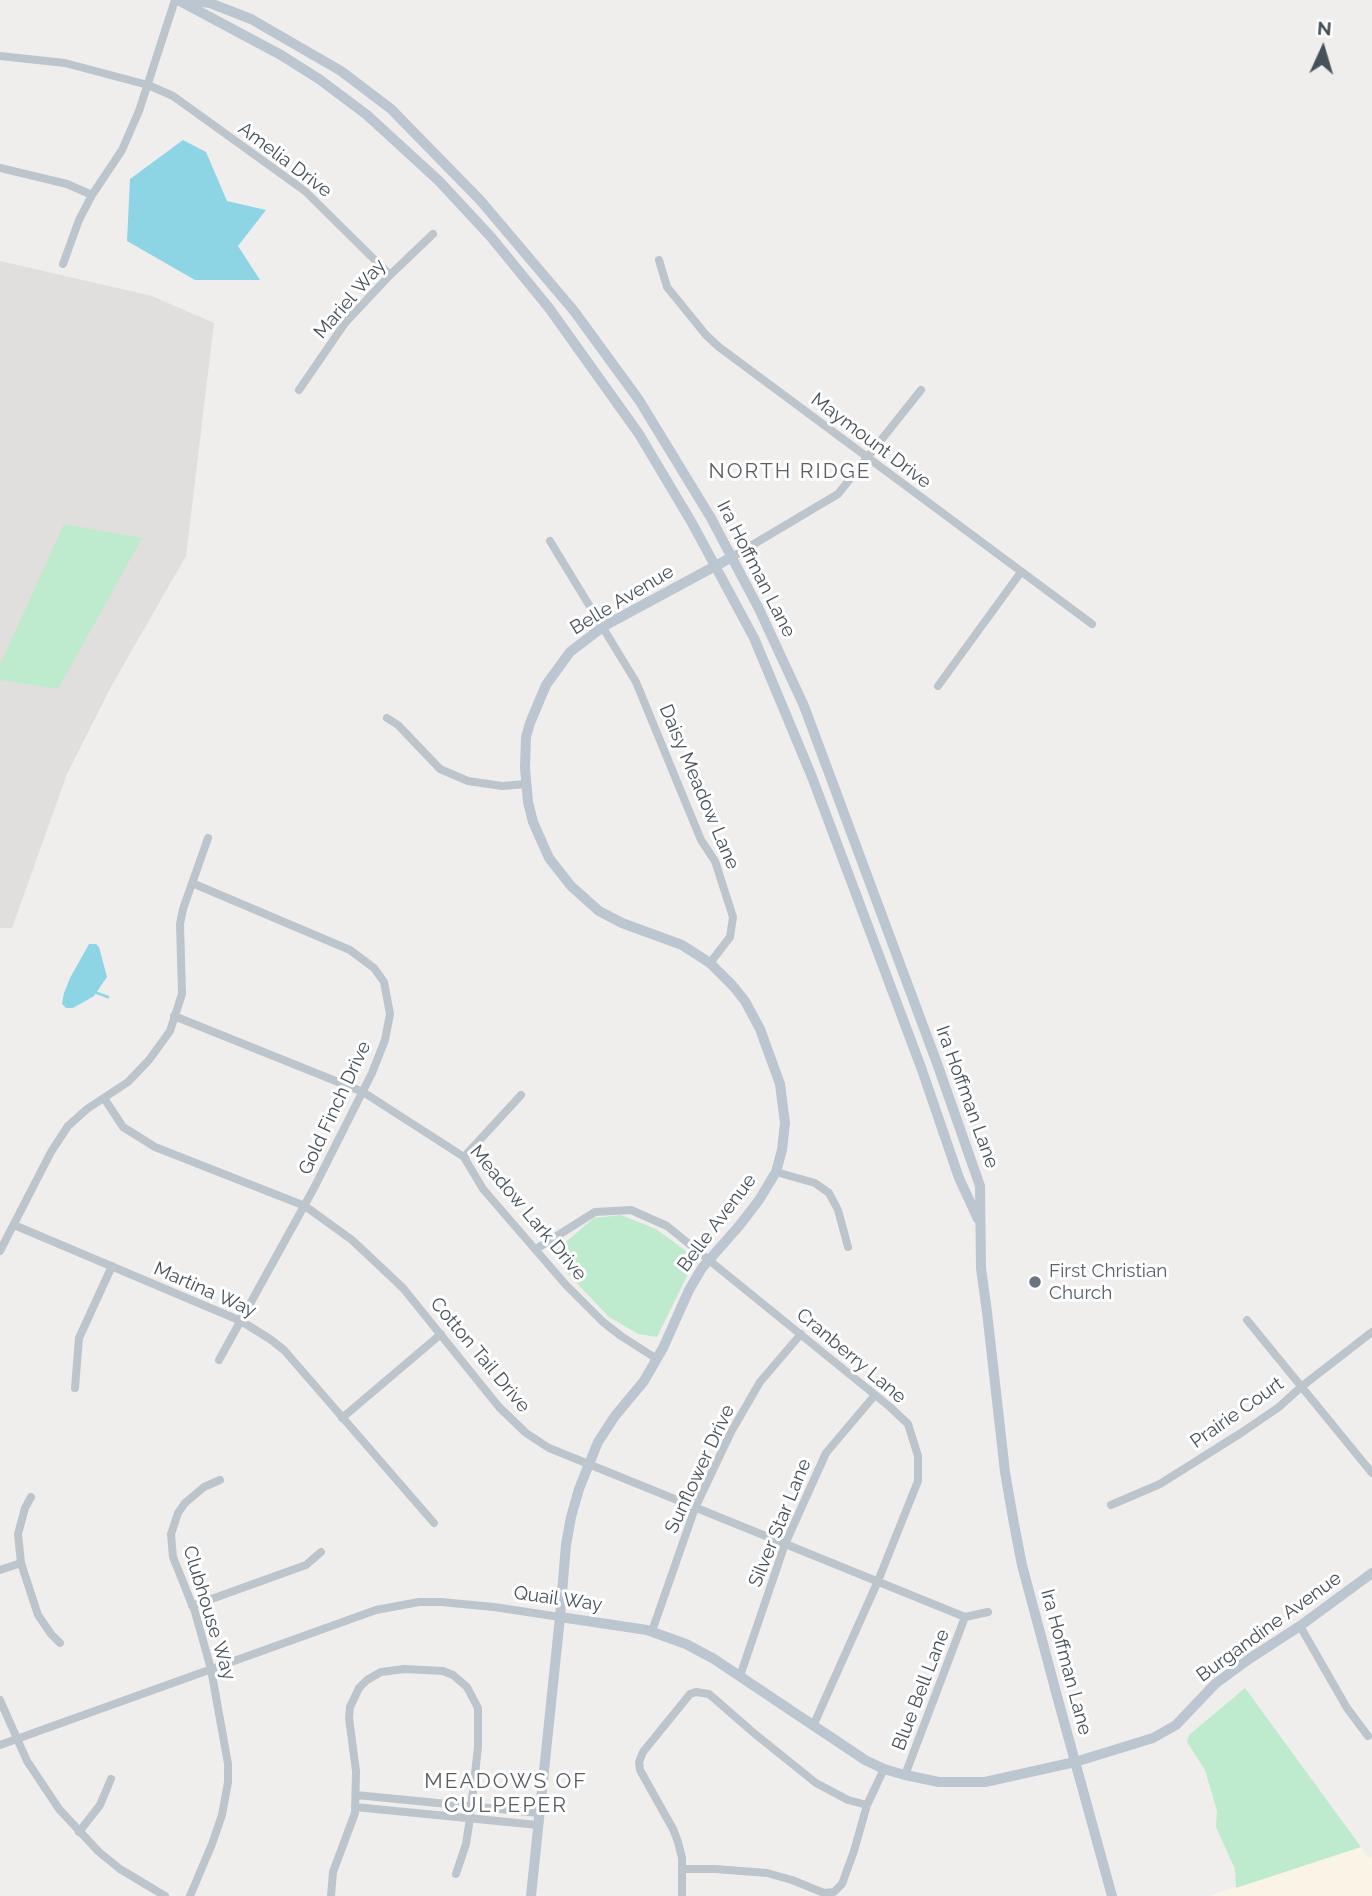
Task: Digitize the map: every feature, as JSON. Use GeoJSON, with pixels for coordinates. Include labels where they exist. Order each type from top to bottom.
{"type":"FeatureCollection","features":[{"type":"Feature","properties":{"kind":"main road","name":"Ira Hoffman Lane"},"geometry":{"type":"LineString","coordinates":[[176,0],[281,55],[319,79],[367,115],[439,181],[478,222],[549,309],[639,434],[692,523],[754,638],[812,777],[922,1070],[959,1178],[981,1225]]}},
{"type":"Feature","properties":{"kind":"main road","name":"Ira Hoffman Lane"},"geometry":{"type":"LineString","coordinates":[[188,0],[210,3],[251,19],[341,71],[391,110],[480,200],[574,311],[639,400],[711,518],[759,609],[804,706],[981,1186],[981,1268],[1005,1472],[1023,1565],[1112,1896]]}},
{"type":"Feature","properties":{"kind":"main road","name":"Belle Avenue"},"geometry":{"type":"LineString","coordinates":[[531,1896],[568,1531],[579,1489],[607,1427],[638,1389],[657,1359],[688,1290],[702,1268],[759,1200],[776,1172],[785,1123],[780,1084],[761,1029],[733,986],[710,963],[682,945],[630,927],[599,911],[571,886],[549,858],[533,822],[524,768],[526,737],[546,685],[570,652],[604,626],[732,557]]}},
{"type":"Feature","properties":{"kind":"main road","name":"Burgandine Avenue"},"geometry":{"type":"LineString","coordinates":[[1075,1762],[1153,1738],[1176,1725],[1215,1684],[1372,1573]]}},
{"type":"Feature","properties":{"kind":"main road","name":"Quail Way"},"geometry":{"type":"LineString","coordinates":[[560,1617],[629,1626],[686,1643],[707,1654],[865,1760],[905,1775],[939,1782],[985,1782],[1075,1762]]}},
{"type":"Feature","properties":{"kind":"street"},"geometry":{"type":"LineString","coordinates":[[63,264],[79,220],[122,150],[148,85],[176,0]]}},
{"type":"Feature","properties":{"kind":"street","name":"Amelia Drive"},"geometry":{"type":"LineString","coordinates":[[0,56],[65,64],[148,85],[173,96],[305,191],[390,275]]}},
{"type":"Feature","properties":{"kind":"street"},"geometry":{"type":"LineString","coordinates":[[0,168],[67,184],[92,195]]}},
{"type":"Feature","properties":{"kind":"street","name":"Mariel Way"},"geometry":{"type":"LineString","coordinates":[[299,390],[345,323],[433,234]]}},
{"type":"Feature","properties":{"kind":"street","name":"Maymount Drive"},"geometry":{"type":"LineString","coordinates":[[659,260],[667,287],[712,341],[1092,624]]}},
{"type":"Feature","properties":{"kind":"street","name":"Belle Avenue"},"geometry":{"type":"LineString","coordinates":[[732,557],[832,499],[845,487],[921,390]]}},
{"type":"Feature","properties":{"kind":"street","name":"Daisy Meadow Lane"},"geometry":{"type":"LineString","coordinates":[[550,541],[636,682],[701,841],[715,861],[733,917],[730,937],[710,963]]}},
{"type":"Feature","properties":{"kind":"street"},"geometry":{"type":"LineString","coordinates":[[938,686],[1021,572]]}},
{"type":"Feature","properties":{"kind":"street"},"geometry":{"type":"LineString","coordinates":[[387,718],[398,725],[440,769],[468,781],[502,786],[526,784]]}},
{"type":"Feature","properties":{"kind":"street"},"geometry":{"type":"LineString","coordinates":[[0,1251],[51,1152],[68,1126],[87,1109],[128,1082],[149,1060],[170,1031],[182,995],[180,924],[208,838]]}},
{"type":"Feature","properties":{"kind":"street","name":"Gold Finch Drive"},"geometry":{"type":"LineString","coordinates":[[192,883],[351,950],[374,968],[384,982],[390,1014],[385,1040],[363,1092],[305,1206],[219,1360]]}},
{"type":"Feature","properties":{"kind":"street","name":"Meadow Lark Drive"},"geometry":{"type":"LineString","coordinates":[[174,1016],[363,1092],[464,1157],[483,1189],[566,1285],[603,1322],[657,1359]]}},
{"type":"Feature","properties":{"kind":"street"},"geometry":{"type":"LineString","coordinates":[[464,1157],[521,1095]]}},
{"type":"Feature","properties":{"kind":"street","name":"Cotton Tail Drive"},"geometry":{"type":"LineString","coordinates":[[104,1098],[123,1127],[155,1147],[305,1206],[352,1240],[403,1288],[499,1407],[526,1433],[549,1448],[965,1616]]}},
{"type":"Feature","properties":{"kind":"street"},"geometry":{"type":"LineString","coordinates":[[776,1172],[815,1183],[828,1193],[838,1210],[848,1247]]}},
{"type":"Feature","properties":{"kind":"street","name":"Cranberry Lane"},"geometry":{"type":"LineString","coordinates":[[536,1249],[595,1212],[631,1210],[667,1226],[908,1424],[918,1455],[918,1481],[878,1581],[813,1726]]}},
{"type":"Feature","properties":{"kind":"street","name":"Martina Way"},"geometry":{"type":"LineString","coordinates":[[14,1225],[240,1321],[284,1350],[434,1524]]}},
{"type":"Feature","properties":{"kind":"street"},"geometry":{"type":"LineString","coordinates":[[75,1388],[79,1338],[112,1266]]}},
{"type":"Feature","properties":{"kind":"street"},"geometry":{"type":"LineString","coordinates":[[1247,1320],[1372,1473]]}},
{"type":"Feature","properties":{"kind":"street","name":"Prairie Court"},"geometry":{"type":"LineString","coordinates":[[1111,1504],[1160,1484],[1279,1407],[1372,1332]]}},
{"type":"Feature","properties":{"kind":"street"},"geometry":{"type":"LineString","coordinates":[[342,1418],[440,1334]]}},
{"type":"Feature","properties":{"kind":"street","name":"Sunflower Drive"},"geometry":{"type":"LineString","coordinates":[[652,1631],[695,1508],[731,1432],[760,1382],[801,1334]]}},
{"type":"Feature","properties":{"kind":"street","name":"Silver Star Lane"},"geometry":{"type":"LineString","coordinates":[[740,1676],[785,1544],[825,1453],[876,1395]]}},
{"type":"Feature","properties":{"kind":"street","name":"Clubhouse Way"},"geometry":{"type":"LineString","coordinates":[[190,1896],[222,1815],[228,1782],[226,1749],[211,1669],[192,1606],[173,1557],[171,1534],[178,1513],[185,1503],[204,1487],[220,1480]]}},
{"type":"Feature","properties":{"kind":"street"},"geometry":{"type":"LineString","coordinates":[[31,1497],[20,1521],[18,1534],[21,1563],[38,1615],[60,1643]]}},
{"type":"Feature","properties":{"kind":"street"},"geometry":{"type":"LineString","coordinates":[[192,1606],[306,1565],[321,1552]]}},
{"type":"Feature","properties":{"kind":"street"},"geometry":{"type":"LineString","coordinates":[[0,1570],[21,1563]]}},
{"type":"Feature","properties":{"kind":"street","name":"Quail Way"},"geometry":{"type":"LineString","coordinates":[[0,1745],[330,1625],[397,1605],[441,1602],[560,1617]]}},
{"type":"Feature","properties":{"kind":"street"},"geometry":{"type":"LineString","coordinates":[[965,1616],[988,1612]]}},
{"type":"Feature","properties":{"kind":"street","name":"Blue Bell Lane"},"geometry":{"type":"LineString","coordinates":[[905,1775],[965,1616]]}},
{"type":"Feature","properties":{"kind":"street"},"geometry":{"type":"LineString","coordinates":[[1300,1626],[1347,1708],[1368,1735]]}},
{"type":"Feature","properties":{"kind":"street"},"geometry":{"type":"LineString","coordinates":[[331,1896],[333,1872],[355,1813],[354,1745],[349,1718],[354,1697],[367,1680],[381,1672],[404,1669],[443,1671],[461,1681],[478,1708],[478,1747],[470,1818],[466,1844],[456,1874]]}},
{"type":"Feature","properties":{"kind":"street"},"geometry":{"type":"LineString","coordinates":[[682,1896],[678,1842],[640,1770],[639,1762],[643,1752],[686,1698],[696,1692],[712,1696],[816,1783],[848,1800],[867,1805]]}},
{"type":"Feature","properties":{"kind":"street"},"geometry":{"type":"LineString","coordinates":[[0,1700],[16,1739],[42,1785],[79,1832],[120,1869],[165,1896]]}},
{"type":"Feature","properties":{"kind":"street"},"geometry":{"type":"LineString","coordinates":[[682,1869],[767,1873],[824,1893],[834,1892],[842,1884],[867,1805],[884,1769]]}},
{"type":"Feature","properties":{"kind":"street"},"geometry":{"type":"LineString","coordinates":[[79,1832],[100,1805],[111,1779]]}},
{"type":"Feature","properties":{"kind":"street"},"geometry":{"type":"LineString","coordinates":[[356,1795],[539,1813]]}},
{"type":"Feature","properties":{"kind":"street"},"geometry":{"type":"LineString","coordinates":[[355,1807],[538,1825]]}},
{"type":"Feature","properties":{"kind":"shaded area"},"geometry":{"type":"Polygon","coordinates":[[[0,261],[152,296],[214,323],[186,556],[112,685],[67,774],[12,928],[0,928],[0,261]]]}},
{"type":"Feature","properties":{"kind":"shaded area"},"geometry":{"type":"Polygon","coordinates":[[[1361,1847],[1369,1858],[1372,1856],[1372,1896],[1209,1896],[1361,1847]]]}},
{"type":"Feature","properties":{"kind":"green space"},"geometry":{"type":"Polygon","coordinates":[[[64,524],[142,538],[58,689],[0,680],[0,665],[64,524]]]}},
{"type":"Feature","properties":{"kind":"green space"},"geometry":{"type":"Polygon","coordinates":[[[621,1215],[656,1229],[690,1254],[693,1264],[657,1337],[638,1334],[609,1317],[568,1274],[555,1251],[594,1218],[621,1215]]]}},
{"type":"Feature","properties":{"kind":"green space"},"geometry":{"type":"Polygon","coordinates":[[[1245,1688],[1361,1847],[1236,1888],[1235,1869],[1216,1827],[1217,1811],[1205,1770],[1187,1742],[1189,1735],[1245,1688]]]}},
{"type":"Feature","properties":{"kind":"water"},"geometry":{"type":"Polygon","coordinates":[[[183,140],[206,152],[227,201],[266,210],[238,246],[260,280],[195,280],[127,241],[130,179],[183,140]]]}},
{"type":"Feature","properties":{"kind":"water"},"geometry":{"type":"Polygon","coordinates":[[[89,944],[99,947],[107,977],[94,996],[73,1008],[66,1008],[62,1004],[64,993],[89,944]]]}},
{"type":"Feature","properties":{"kind":"waterway"},"geometry":{"type":"LineString","coordinates":[[97,993],[108,997]]}},
{"type":"Feature","properties":{"kind":"place","name":"First Christian Church"},"geometry":{"type":"Point","coordinates":[1035,1282]}},
{"type":"Feature","properties":{"kind":"district","name":"NORTH RIDGE"},"geometry":{"type":"Point","coordinates":[790,472]}},
{"type":"Feature","properties":{"kind":"district","name":"MEADOWS OF CULPEPER"},"geometry":{"type":"Point","coordinates":[506,1794]}}]}
